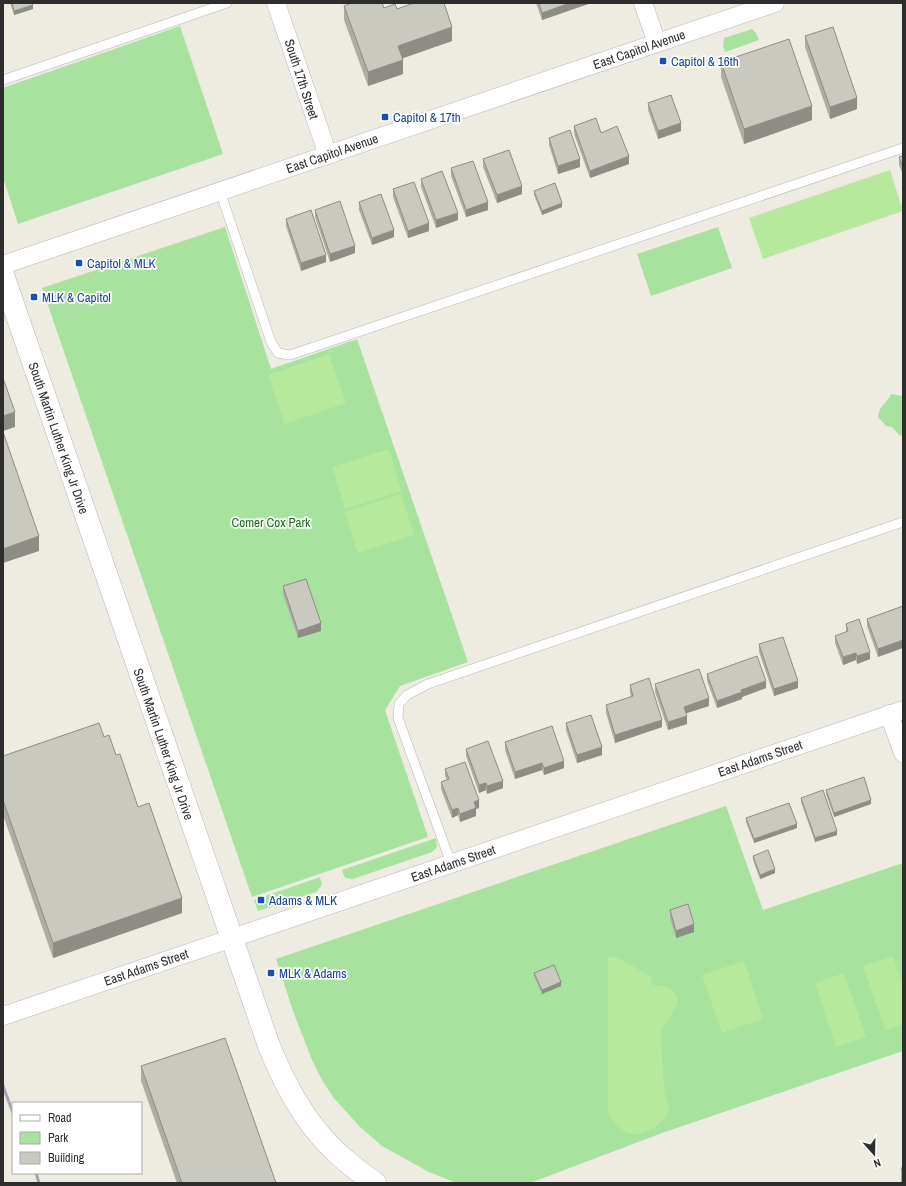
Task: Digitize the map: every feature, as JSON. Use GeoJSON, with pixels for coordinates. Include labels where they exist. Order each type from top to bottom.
{"type":"FeatureCollection","features":[{"type":"Feature","properties":{"kind":"street","name":"South 17th Street"},"geometry":{"type":"LineString","coordinates":[[276,3],[328,155]]}},
{"type":"Feature","properties":{"kind":"street"},"geometry":{"type":"LineString","coordinates":[[643,3],[657,43]]}},
{"type":"Feature","properties":{"kind":"street","name":"East Capitol Avenue"},"geometry":{"type":"LineString","coordinates":[[3,265],[775,3]]}},
{"type":"Feature","properties":{"kind":"street","name":"South Martin Luther King Jr Drive"},"geometry":{"type":"LineString","coordinates":[[3,275],[272,1053],[280,1072],[303,1114],[334,1150],[353,1167],[375,1183]]}},
{"type":"Feature","properties":{"kind":"street"},"geometry":{"type":"LineString","coordinates":[[896,712],[903,754]]}},
{"type":"Feature","properties":{"kind":"street","name":"East Adams Street"},"geometry":{"type":"LineString","coordinates":[[3,1016],[896,712]]}},
{"type":"Feature","properties":{"kind":"lane"},"geometry":{"type":"LineString","coordinates":[[3,80],[227,3]]}},
{"type":"Feature","properties":{"kind":"lane"},"geometry":{"type":"LineString","coordinates":[[220,191],[271,342],[278,353],[290,355],[903,148]]}},
{"type":"Feature","properties":{"kind":"lane"},"geometry":{"type":"LineString","coordinates":[[451,864],[398,718],[399,704],[407,694],[428,684],[903,522]]}},
{"type":"Feature","properties":{"kind":"green space"},"geometry":{"type":"Polygon","coordinates":[[[180,26],[223,154],[18,224],[3,177],[3,88],[180,26]]]}},
{"type":"Feature","properties":{"kind":"green space"},"geometry":{"type":"Polygon","coordinates":[[[752,29],[756,33],[759,40],[725,52],[723,46],[724,38],[752,29]]]}},
{"type":"Feature","properties":{"kind":"green space"},"geometry":{"type":"Polygon","coordinates":[[[890,170],[903,211],[763,259],[749,218],[890,170]]]}},
{"type":"Feature","properties":{"kind":"green space","name":"Comer Cox Park"},"geometry":{"type":"Polygon","coordinates":[[[225,227],[271,369],[357,339],[468,662],[400,686],[385,710],[428,837],[252,897],[42,288],[225,227]]]}},
{"type":"Feature","properties":{"kind":"green space"},"geometry":{"type":"Polygon","coordinates":[[[718,227],[732,268],[651,296],[637,254],[718,227]]]}},
{"type":"Feature","properties":{"kind":"green space"},"geometry":{"type":"Polygon","coordinates":[[[329,354],[346,403],[285,424],[268,375],[329,354]]]}},
{"type":"Feature","properties":{"kind":"green space"},"geometry":{"type":"Polygon","coordinates":[[[891,394],[903,396],[902,436],[899,435],[892,427],[886,426],[878,417],[881,407],[891,394]]]}},
{"type":"Feature","properties":{"kind":"green space"},"geometry":{"type":"Polygon","coordinates":[[[389,449],[401,491],[345,509],[332,467],[389,449]]]}},
{"type":"Feature","properties":{"kind":"green space"},"geometry":{"type":"Polygon","coordinates":[[[401,494],[414,535],[358,553],[345,512],[401,494]]]}},
{"type":"Feature","properties":{"kind":"green space"},"geometry":{"type":"Polygon","coordinates":[[[726,806],[763,910],[903,863],[903,1051],[662,1133],[530,1183],[457,1183],[429,1172],[382,1146],[359,1126],[333,1097],[312,1060],[293,1011],[276,959],[726,806]]]}},
{"type":"Feature","properties":{"kind":"green space"},"geometry":{"type":"Polygon","coordinates":[[[436,838],[437,847],[432,852],[353,879],[346,878],[344,876],[342,870],[436,838]]]}},
{"type":"Feature","properties":{"kind":"green space"},"geometry":{"type":"Polygon","coordinates":[[[320,877],[322,885],[316,892],[258,911],[254,900],[320,877]]]}},
{"type":"Feature","properties":{"kind":"green space"},"geometry":{"type":"Polygon","coordinates":[[[608,956],[621,959],[651,977],[652,985],[668,987],[674,991],[677,998],[677,1003],[662,1029],[661,1036],[665,1095],[669,1106],[668,1112],[658,1125],[649,1131],[639,1134],[628,1133],[620,1129],[608,1113],[608,956]]]}},
{"type":"Feature","properties":{"kind":"green space"},"geometry":{"type":"Polygon","coordinates":[[[893,956],[903,986],[903,1024],[885,1030],[863,966],[893,956]]]}},
{"type":"Feature","properties":{"kind":"green space"},"geometry":{"type":"Polygon","coordinates":[[[744,961],[763,1019],[722,1033],[702,975],[744,961]]]}},
{"type":"Feature","properties":{"kind":"green space"},"geometry":{"type":"Polygon","coordinates":[[[844,973],[866,1037],[836,1047],[815,983],[844,973]]]}},
{"type":"Feature","properties":{"kind":"building"},"geometry":{"type":"Polygon","coordinates":[[[12,3],[32,3],[33,5],[14,11],[12,3]]]}},
{"type":"Feature","properties":{"kind":"building"},"geometry":{"type":"Polygon","coordinates":[[[352,3],[382,3],[384,8],[395,4],[397,9],[414,3],[444,3],[452,27],[398,46],[403,60],[368,72],[344,6],[352,3]]]}},
{"type":"Feature","properties":{"kind":"building"},"geometry":{"type":"Polygon","coordinates":[[[539,3],[570,3],[542,13],[539,3]]]}},
{"type":"Feature","properties":{"kind":"building"},"geometry":{"type":"Polygon","coordinates":[[[833,27],[857,98],[830,107],[805,36],[833,27]]]}},
{"type":"Feature","properties":{"kind":"building"},"geometry":{"type":"Polygon","coordinates":[[[789,39],[812,106],[744,129],[721,62],[789,39]]]}},
{"type":"Feature","properties":{"kind":"building"},"geometry":{"type":"Polygon","coordinates":[[[671,95],[681,123],[658,131],[648,103],[671,95]]]}},
{"type":"Feature","properties":{"kind":"building"},"geometry":{"type":"Polygon","coordinates":[[[596,118],[601,133],[617,126],[629,156],[590,171],[574,126],[596,118]]]}},
{"type":"Feature","properties":{"kind":"building"},"geometry":{"type":"Polygon","coordinates":[[[570,130],[580,159],[558,166],[549,138],[570,130]]]}},
{"type":"Feature","properties":{"kind":"building"},"geometry":{"type":"Polygon","coordinates":[[[509,150],[522,186],[497,195],[483,159],[509,150]]]}},
{"type":"Feature","properties":{"kind":"building"},"geometry":{"type":"Polygon","coordinates":[[[903,156],[903,167],[899,157],[903,156]]]}},
{"type":"Feature","properties":{"kind":"building"},"geometry":{"type":"Polygon","coordinates":[[[473,161],[488,202],[466,210],[451,168],[473,161]]]}},
{"type":"Feature","properties":{"kind":"building"},"geometry":{"type":"Polygon","coordinates":[[[442,171],[458,213],[436,220],[421,179],[442,171]]]}},
{"type":"Feature","properties":{"kind":"building"},"geometry":{"type":"Polygon","coordinates":[[[414,182],[429,223],[408,231],[393,189],[414,182]]]}},
{"type":"Feature","properties":{"kind":"building"},"geometry":{"type":"Polygon","coordinates":[[[555,183],[562,203],[542,211],[534,191],[555,183]]]}},
{"type":"Feature","properties":{"kind":"building"},"geometry":{"type":"Polygon","coordinates":[[[381,194],[394,230],[372,238],[359,202],[381,194]]]}},
{"type":"Feature","properties":{"kind":"building"},"geometry":{"type":"Polygon","coordinates":[[[340,201],[355,246],[330,254],[315,210],[340,201]]]}},
{"type":"Feature","properties":{"kind":"building"},"geometry":{"type":"Polygon","coordinates":[[[311,210],[326,255],[301,263],[286,219],[311,210]]]}},
{"type":"Feature","properties":{"kind":"building"},"geometry":{"type":"Polygon","coordinates":[[[3,378],[15,412],[3,416],[3,378]]]}},
{"type":"Feature","properties":{"kind":"building"},"geometry":{"type":"Polygon","coordinates":[[[3,432],[39,536],[3,549],[3,432]]]}},
{"type":"Feature","properties":{"kind":"building"},"geometry":{"type":"Polygon","coordinates":[[[306,579],[321,623],[298,631],[283,586],[306,579]]]}},
{"type":"Feature","properties":{"kind":"building"},"geometry":{"type":"Polygon","coordinates":[[[903,606],[903,640],[878,649],[867,619],[903,606]]]}},
{"type":"Feature","properties":{"kind":"building"},"geometry":{"type":"Polygon","coordinates":[[[859,619],[870,652],[857,656],[856,653],[843,657],[835,636],[848,631],[846,624],[859,619]]]}},
{"type":"Feature","properties":{"kind":"building"},"geometry":{"type":"Polygon","coordinates":[[[783,637],[798,681],[774,689],[759,644],[783,637]]]}},
{"type":"Feature","properties":{"kind":"building"},"geometry":{"type":"Polygon","coordinates":[[[757,656],[766,681],[717,701],[707,674],[757,656]]]}},
{"type":"Feature","properties":{"kind":"building"},"geometry":{"type":"Polygon","coordinates":[[[699,669],[709,698],[684,707],[687,716],[668,722],[655,684],[699,669]]]}},
{"type":"Feature","properties":{"kind":"building"},"geometry":{"type":"Polygon","coordinates":[[[649,678],[662,720],[615,735],[606,705],[633,696],[630,685],[649,678]]]}},
{"type":"Feature","properties":{"kind":"building"},"geometry":{"type":"Polygon","coordinates":[[[591,715],[602,747],[577,755],[566,723],[591,715]]]}},
{"type":"Feature","properties":{"kind":"building"},"geometry":{"type":"Polygon","coordinates":[[[99,723],[104,737],[109,735],[116,755],[120,754],[138,807],[149,803],[182,898],[53,943],[3,800],[3,756],[99,723]]]}},
{"type":"Feature","properties":{"kind":"building"},"geometry":{"type":"Polygon","coordinates":[[[552,726],[564,761],[544,768],[542,763],[515,772],[505,742],[552,726]]]}},
{"type":"Feature","properties":{"kind":"building"},"geometry":{"type":"Polygon","coordinates":[[[488,741],[503,781],[487,786],[486,783],[479,785],[466,749],[488,741]]]}},
{"type":"Feature","properties":{"kind":"building"},"geometry":{"type":"Polygon","coordinates":[[[465,762],[479,800],[474,802],[476,808],[460,814],[458,808],[452,810],[441,782],[449,779],[445,769],[465,762]]]}},
{"type":"Feature","properties":{"kind":"building"},"geometry":{"type":"Polygon","coordinates":[[[864,777],[871,800],[834,813],[826,790],[864,777]]]}},
{"type":"Feature","properties":{"kind":"building"},"geometry":{"type":"Polygon","coordinates":[[[823,790],[837,831],[815,838],[801,798],[823,790]]]}},
{"type":"Feature","properties":{"kind":"building"},"geometry":{"type":"Polygon","coordinates":[[[789,803],[797,824],[754,839],[746,818],[789,803]]]}},
{"type":"Feature","properties":{"kind":"building"},"geometry":{"type":"Polygon","coordinates":[[[768,850],[775,869],[760,875],[753,856],[768,850]]]}},
{"type":"Feature","properties":{"kind":"building"},"geometry":{"type":"Polygon","coordinates":[[[688,904],[694,924],[676,931],[670,910],[688,904]]]}},
{"type":"Feature","properties":{"kind":"building"},"geometry":{"type":"Polygon","coordinates":[[[554,965],[561,982],[542,990],[534,973],[554,965]]]}},
{"type":"Feature","properties":{"kind":"building"},"geometry":{"type":"Polygon","coordinates":[[[225,1038],[276,1183],[182,1183],[141,1066],[225,1038]]]}},
{"type":"Feature","properties":{"kind":"railway"},"geometry":{"type":"LineString","coordinates":[[3,1086],[12,1110]]}},
{"type":"Feature","properties":{"kind":"railway"},"geometry":{"type":"LineString","coordinates":[[36,1174],[39,1183]]}},
{"type":"Feature","properties":{"kind":"place","name":"Capitol & 16th"},"geometry":{"type":"Point","coordinates":[663,61]}},
{"type":"Feature","properties":{"kind":"place","name":"Capitol & 17th"},"geometry":{"type":"Point","coordinates":[385,117]}},
{"type":"Feature","properties":{"kind":"place","name":"Capitol & MLK"},"geometry":{"type":"Point","coordinates":[79,263]}},
{"type":"Feature","properties":{"kind":"place","name":"MLK & Capitol"},"geometry":{"type":"Point","coordinates":[34,297]}},
{"type":"Feature","properties":{"kind":"place","name":"Adams & MLK"},"geometry":{"type":"Point","coordinates":[261,900]}},
{"type":"Feature","properties":{"kind":"place","name":"MLK & Adams"},"geometry":{"type":"Point","coordinates":[271,973]}}]}
